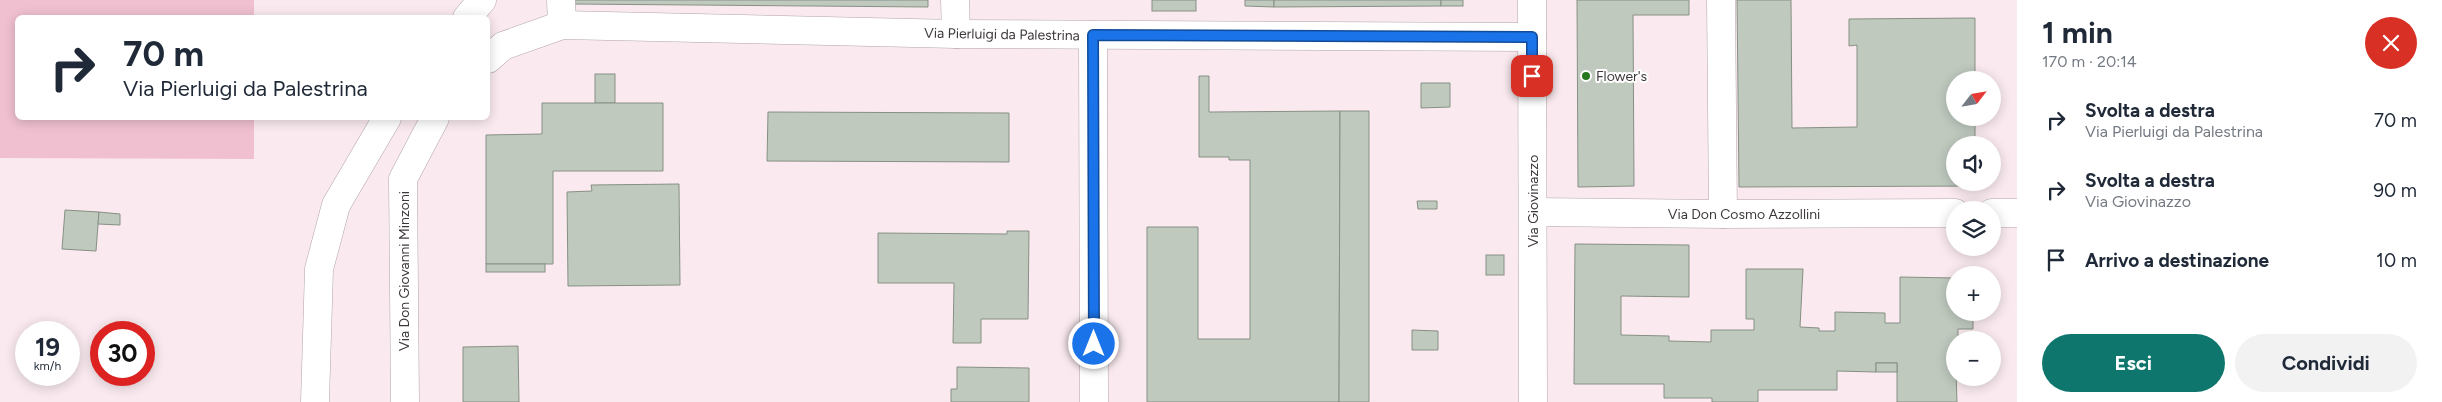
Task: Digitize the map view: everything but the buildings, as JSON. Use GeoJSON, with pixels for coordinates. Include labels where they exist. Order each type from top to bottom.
{"type":"FeatureCollection","features":[{"type":"Feature","properties":{"kind":"street"},"geometry":{"type":"LineString","coordinates":[[470,15],[482,0]]}},
{"type":"Feature","properties":{"kind":"street"},"geometry":{"type":"LineString","coordinates":[[955,0],[956,34]]}},
{"type":"Feature","properties":{"kind":"street","name":"Via Giovinazzo"},"geometry":{"type":"LineString","coordinates":[[1532,0],[1533,402]]}},
{"type":"Feature","properties":{"kind":"street"},"geometry":{"type":"LineString","coordinates":[[1721,0],[1724,214]]}},
{"type":"Feature","properties":{"kind":"street"},"geometry":{"type":"LineString","coordinates":[[490,57],[503,46],[562,13]]}},
{"type":"Feature","properties":{"kind":"street","name":"Via Pierluigi da Palestrina"},"geometry":{"type":"LineString","coordinates":[[562,13],[956,34],[1532,37]]}},
{"type":"Feature","properties":{"kind":"street"},"geometry":{"type":"LineString","coordinates":[[1093,35],[1094,402]]}},
{"type":"Feature","properties":{"kind":"street"},"geometry":{"type":"LineString","coordinates":[[315,402],[319,269],[336,205],[386,120]]}},
{"type":"Feature","properties":{"kind":"street","name":"Via Don Giovanni Minzoni"},"geometry":{"type":"LineString","coordinates":[[405,402],[404,179],[434,120]]}},
{"type":"Feature","properties":{"kind":"street","name":"Via Don Cosmo Azzollini"},"geometry":{"type":"LineString","coordinates":[[1533,212],[1724,214],[1946,213]]}},
{"type":"Feature","properties":{"kind":"street"},"geometry":{"type":"LineString","coordinates":[[2001,213],[2017,213]]}},
{"type":"Feature","properties":{"kind":"shaded area"},"geometry":{"type":"Polygon","coordinates":[[[0,0],[254,0],[254,15],[15,15],[15,120],[254,120],[254,159],[0,158],[0,0]]]}},
{"type":"Feature","properties":{"kind":"place","name":"Flower's"},"geometry":{"type":"Point","coordinates":[1586,76]}},
{"type":"Feature","properties":{"kind":"route"},"geometry":{"type":"LineString","coordinates":[[1094,344],[1093,35],[1532,37],[1532,76]]}}]}
